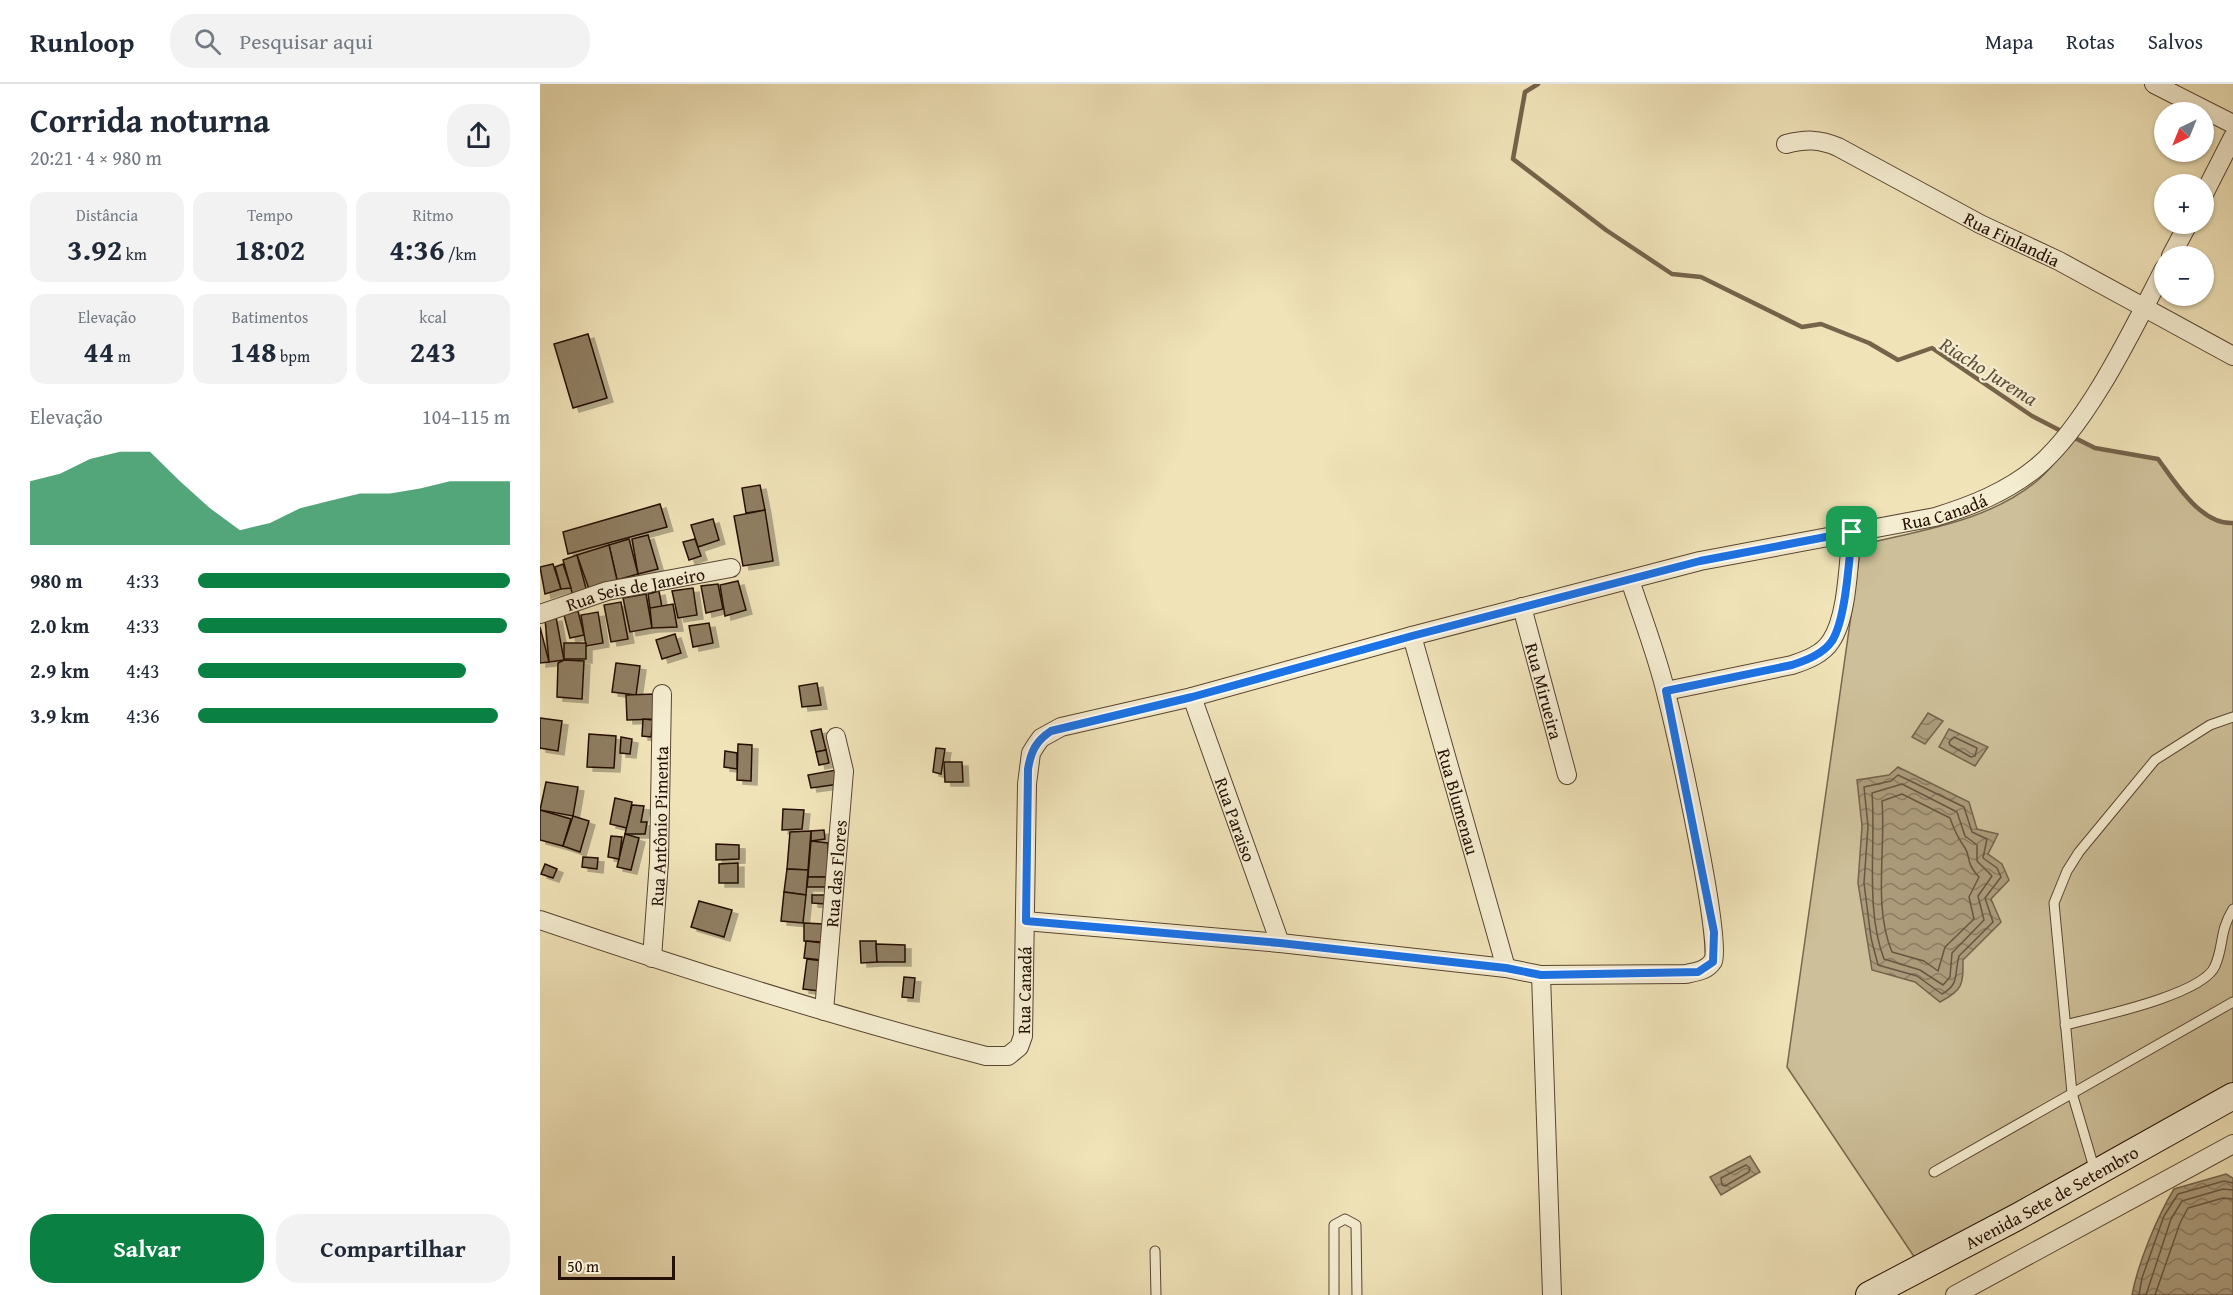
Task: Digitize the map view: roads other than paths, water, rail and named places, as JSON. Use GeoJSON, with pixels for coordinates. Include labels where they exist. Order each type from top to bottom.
{"type":"FeatureCollection","features":[{"type":"Feature","properties":{"kind":"main road","name":"Avenida Sete de Setembro"},"geometry":{"type":"LineString","coordinates":[[1869,1295],[2096,1173],[2233,1096]]}},
{"type":"Feature","properties":{"kind":"street"},"geometry":{"type":"LineString","coordinates":[[2154,84],[2233,124]]}},
{"type":"Feature","properties":{"kind":"street"},"geometry":{"type":"LineString","coordinates":[[2214,174],[2233,137]]}},
{"type":"Feature","properties":{"kind":"street","name":"Rua Finlandia"},"geometry":{"type":"LineString","coordinates":[[1786,144],[1821,140],[1838,147],[1980,224],[2039,250],[2233,356]]}},
{"type":"Feature","properties":{"kind":"street","name":"Rua Canadá"},"geometry":{"type":"LineString","coordinates":[[540,920],[652,958],[824,1011],[986,1056],[1008,1056],[1018,1047],[1023,1036],[1028,769],[1031,753],[1041,738],[1061,727],[1192,697],[1522,606],[1752,550],[1935,517],[1973,505],[2036,467],[2069,432],[2113,363],[2154,288]]}},
{"type":"Feature","properties":{"kind":"street"},"geometry":{"type":"LineString","coordinates":[[1666,691],[1792,665],[1822,651],[1831,642],[1840,623],[1852,532]]}},
{"type":"Feature","properties":{"kind":"street","name":"Rua Seis de Janeiro"},"geometry":{"type":"LineString","coordinates":[[540,614],[607,591],[730,568]]}},
{"type":"Feature","properties":{"kind":"street"},"geometry":{"type":"LineString","coordinates":[[1026,921],[1280,943],[1506,968],[1541,975],[1698,972],[1713,962],[1714,932],[1666,691],[1630,580]]}},
{"type":"Feature","properties":{"kind":"street","name":"Rua Mirueira"},"geometry":{"type":"LineString","coordinates":[[1522,606],[1567,775]]}},
{"type":"Feature","properties":{"kind":"street","name":"Rua Blumenau"},"geometry":{"type":"LineString","coordinates":[[1412,636],[1506,968]]}},
{"type":"Feature","properties":{"kind":"street","name":"Rua Antônio Pimenta"},"geometry":{"type":"LineString","coordinates":[[652,958],[659,862],[662,694]]}},
{"type":"Feature","properties":{"kind":"street","name":"Rua Paraiso"},"geometry":{"type":"LineString","coordinates":[[1192,697],[1280,943]]}},
{"type":"Feature","properties":{"kind":"street","name":"Rua das Flores"},"geometry":{"type":"LineString","coordinates":[[824,1011],[844,771],[836,737]]}},
{"type":"Feature","properties":{"kind":"street"},"geometry":{"type":"LineString","coordinates":[[1541,975],[1552,1295]]}},
{"type":"Feature","properties":{"kind":"street"},"geometry":{"type":"LineString","coordinates":[[1967,1292],[2233,1144]]}},
{"type":"Feature","properties":{"kind":"lane"},"geometry":{"type":"LineString","coordinates":[[2096,1173],[2072,1093],[2054,903],[2067,871],[2079,852],[2155,760],[2210,725],[2233,717]]}},
{"type":"Feature","properties":{"kind":"lane"},"geometry":{"type":"LineString","coordinates":[[2066,1025],[2162,999],[2198,982],[2215,968],[2224,924],[2233,909]]}},
{"type":"Feature","properties":{"kind":"lane"},"geometry":{"type":"LineString","coordinates":[[1934,1172],[2233,1002]]}},
{"type":"Feature","properties":{"kind":"lane"},"geometry":{"type":"LineString","coordinates":[[1334,1295],[1334,1225],[1345,1219],[1356,1225],[1357,1295]]}},
{"type":"Feature","properties":{"kind":"lane"},"geometry":{"type":"LineString","coordinates":[[1155,1251],[1156,1295]]}},
{"type":"Feature","properties":{"kind":"water"},"geometry":{"type":"Polygon","coordinates":[[[1928,713],[1943,721],[1925,744],[1912,737],[1928,713]]]}},
{"type":"Feature","properties":{"kind":"water"},"geometry":{"type":"Polygon","coordinates":[[[1949,729],[1988,747],[1975,766],[1939,747],[1949,729]]]}},
{"type":"Feature","properties":{"kind":"water"},"geometry":{"type":"Polygon","coordinates":[[[1898,767],[1969,802],[1977,829],[1998,834],[1988,854],[2002,864],[2009,880],[1991,899],[2001,922],[1963,960],[1960,986],[1953,994],[1940,1002],[1915,982],[1872,970],[1858,883],[1862,826],[1857,780],[1889,775],[1898,767]]]}},
{"type":"Feature","properties":{"kind":"water"},"geometry":{"type":"Polygon","coordinates":[[[1750,1156],[1760,1172],[1721,1195],[1710,1177],[1750,1156]]]}},
{"type":"Feature","properties":{"kind":"water"},"geometry":{"type":"Polygon","coordinates":[[[2226,1174],[2233,1178],[2233,1295],[2132,1295],[2149,1241],[2174,1189],[2226,1174]]]}},
{"type":"Feature","properties":{"kind":"waterway","name":"Riacho Jurema"},"geometry":{"type":"LineString","coordinates":[[1538,84],[1525,92],[1513,159],[1606,230],[1672,274],[1701,277],[1802,327],[1821,324],[1869,343],[1898,360],[1932,348],[2032,416],[2063,432]]}},
{"type":"Feature","properties":{"kind":"waterway","name":"Riacho Jurema"},"geometry":{"type":"LineString","coordinates":[[2073,437],[2095,448],[2158,459],[2181,490],[2200,510],[2221,522],[2233,523]]}}]}
